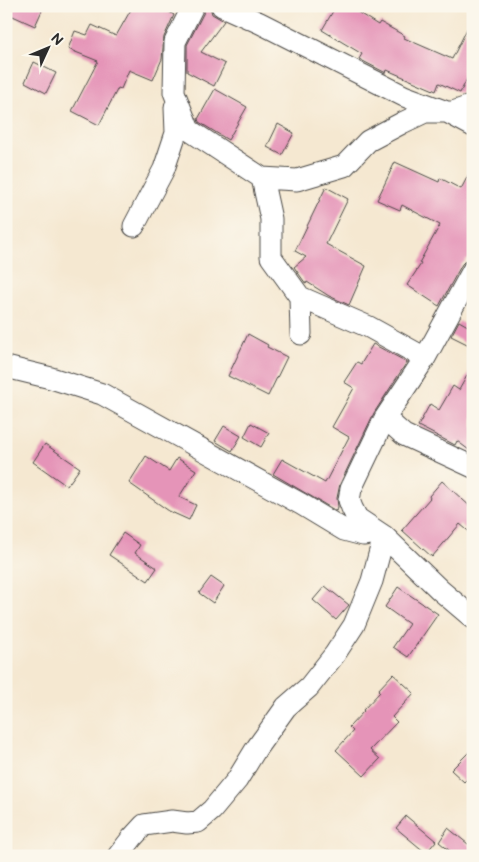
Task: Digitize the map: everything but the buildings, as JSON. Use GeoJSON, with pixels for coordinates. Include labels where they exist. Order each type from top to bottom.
{"type":"FeatureCollection","features":[{"type":"Feature","properties":{"kind":"street"},"geometry":{"type":"LineString","coordinates":[[134,226],[164,169],[176,133],[174,92],[175,42],[193,6]]}},
{"type":"Feature","properties":{"kind":"street"},"geometry":{"type":"LineString","coordinates":[[222,6],[260,22],[404,96],[447,112],[473,126]]}},
{"type":"Feature","properties":{"kind":"street"},"geometry":{"type":"LineString","coordinates":[[174,92],[189,130],[262,178],[297,180],[344,166],[368,141],[425,112],[453,112],[473,105]]}},
{"type":"Feature","properties":{"kind":"street"},"geometry":{"type":"LineString","coordinates":[[262,178],[271,218],[271,257],[300,297],[369,327],[425,358]]}},
{"type":"Feature","properties":{"kind":"street"},"geometry":{"type":"LineString","coordinates":[[473,270],[425,358],[385,418],[351,489],[349,500],[357,518],[384,536],[440,590],[473,618]]}},
{"type":"Feature","properties":{"kind":"street"},"geometry":{"type":"LineString","coordinates":[[300,297],[301,334]]}},
{"type":"Feature","properties":{"kind":"street"},"geometry":{"type":"LineString","coordinates":[[6,367],[51,378],[102,394],[293,499],[344,530],[363,535],[378,533],[384,536]]}},
{"type":"Feature","properties":{"kind":"street"},"geometry":{"type":"LineString","coordinates":[[385,418],[404,435],[473,467]]}},
{"type":"Feature","properties":{"kind":"street"},"geometry":{"type":"LineString","coordinates":[[118,856],[144,826],[172,821],[187,824],[198,822],[212,810],[236,780],[256,748],[286,707],[314,680],[335,654],[354,625],[372,581],[384,536]]}}]}
